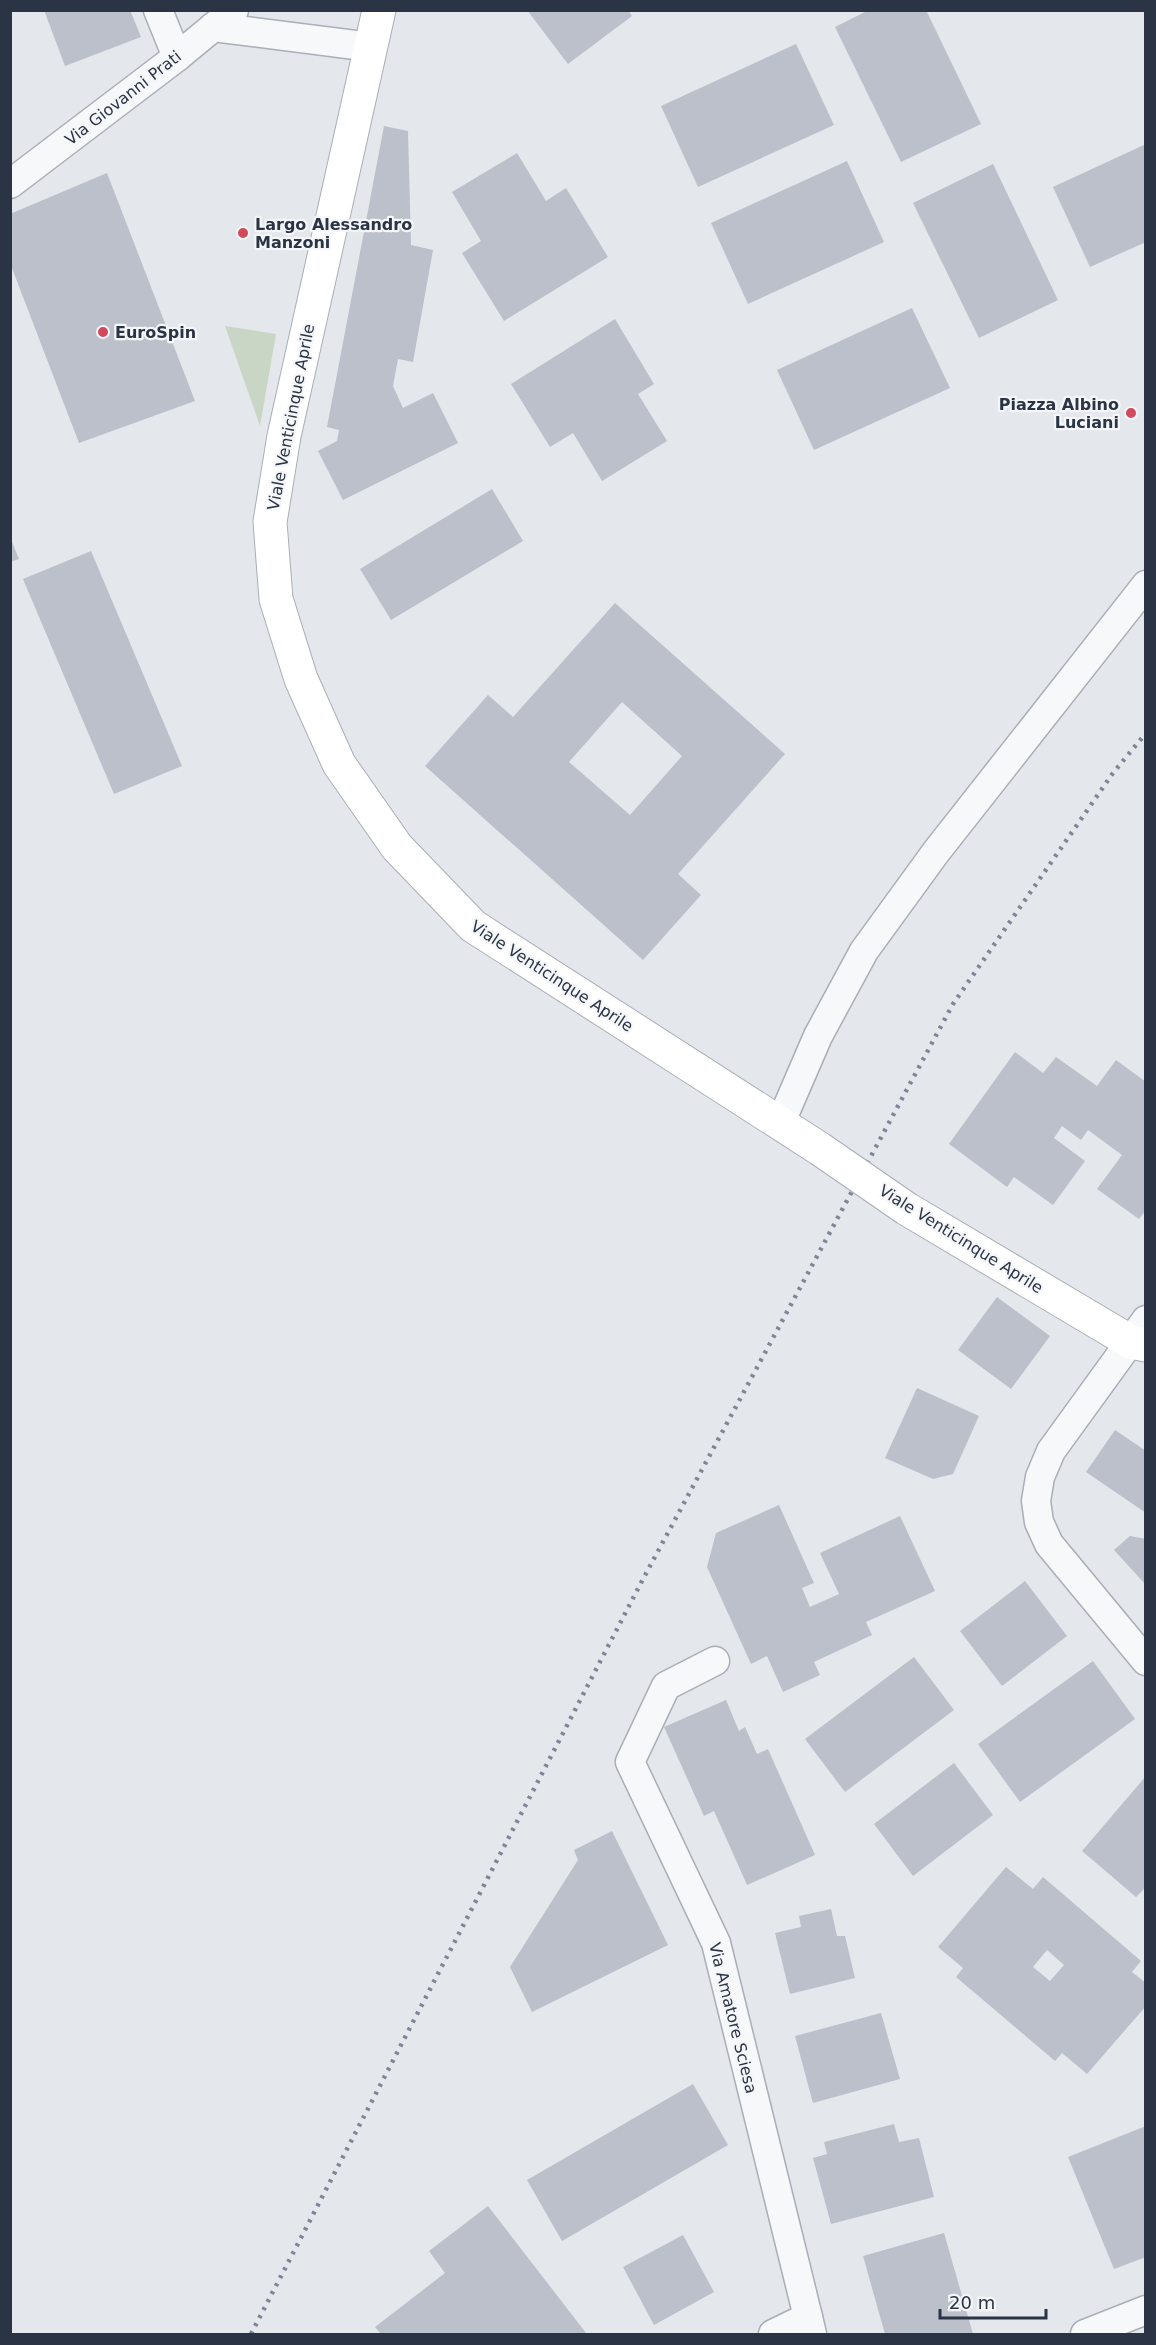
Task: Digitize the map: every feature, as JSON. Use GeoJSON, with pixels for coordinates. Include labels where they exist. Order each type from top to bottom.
{"type":"FeatureCollection","features":[{"type":"Feature","properties":{"kind":"street"},"geometry":{"type":"LineString","coordinates":[[158,10],[177,57]]}},
{"type":"Feature","properties":{"kind":"street"},"geometry":{"type":"LineString","coordinates":[[223,19],[371,47],[380,10]]}},
{"type":"Feature","properties":{"kind":"street","name":"Via Giovanni Prati"},"geometry":{"type":"LineString","coordinates":[[10,184],[177,57],[223,19]]}},
{"type":"Feature","properties":{"kind":"street","name":"Viale Venticinque Aprile"},"geometry":{"type":"LineString","coordinates":[[371,47],[284,436],[270,522],[276,599],[301,679],[339,764],[397,847],[473,926],[820,1149],[907,1209],[1141,1336]]}},
{"type":"Feature","properties":{"kind":"street"},"geometry":{"type":"LineString","coordinates":[[780,1124],[818,1036],[864,951],[936,852],[1146,585]]}},
{"type":"Feature","properties":{"kind":"street"},"geometry":{"type":"LineString","coordinates":[[1141,1336],[1051,1451],[1040,1477],[1036,1501],[1039,1522],[1049,1544],[1146,1661]]}},
{"type":"Feature","properties":{"kind":"street","name":"Via Amatore Sciesa"},"geometry":{"type":"LineString","coordinates":[[715,1661],[666,1686],[630,1762],[716,1942],[810,2326],[773,2334]]}},
{"type":"Feature","properties":{"kind":"street"},"geometry":{"type":"LineString","coordinates":[[1085,2334],[1146,2310]]}},
{"type":"Feature","properties":{"kind":"green space"},"geometry":{"type":"Polygon","coordinates":[[[225,326],[276,334],[260,426],[225,326]]]}},
{"type":"Feature","properties":{"kind":"building"},"geometry":{"type":"Polygon","coordinates":[[[44,10],[130,10],[141,37],[65,66],[44,10]]]}},
{"type":"Feature","properties":{"kind":"building"},"geometry":{"type":"Polygon","coordinates":[[[527,10],[628,10],[632,16],[568,64],[527,10]]]}},
{"type":"Feature","properties":{"kind":"building"},"geometry":{"type":"Polygon","coordinates":[[[869,10],[926,10],[981,124],[901,162],[835,27],[869,10]]]}},
{"type":"Feature","properties":{"kind":"building"},"geometry":{"type":"Polygon","coordinates":[[[796,44],[834,125],[698,187],[661,106],[796,44]]]}},
{"type":"Feature","properties":{"kind":"building"},"geometry":{"type":"Polygon","coordinates":[[[384,126],[408,131],[411,245],[433,250],[413,362],[398,359],[393,386],[403,408],[433,393],[458,443],[343,500],[318,451],[337,441],[339,430],[327,427],[384,126]]]}},
{"type":"Feature","properties":{"kind":"building"},"geometry":{"type":"Polygon","coordinates":[[[1146,144],[1146,242],[1090,267],[1053,187],[1146,144]]]}},
{"type":"Feature","properties":{"kind":"building"},"geometry":{"type":"Polygon","coordinates":[[[517,153],[546,201],[566,188],[608,257],[504,321],[462,253],[481,241],[452,192],[517,153]]]}},
{"type":"Feature","properties":{"kind":"building"},"geometry":{"type":"Polygon","coordinates":[[[847,161],[884,242],[748,304],[711,223],[847,161]]]}},
{"type":"Feature","properties":{"kind":"building"},"geometry":{"type":"Polygon","coordinates":[[[993,164],[1058,300],[979,338],[913,203],[993,164]]]}},
{"type":"Feature","properties":{"kind":"building","name":"EuroSpin"},"geometry":{"type":"Polygon","coordinates":[[[107,173],[195,401],[79,443],[10,263],[10,214],[107,173]]]}},
{"type":"Feature","properties":{"kind":"building"},"geometry":{"type":"Polygon","coordinates":[[[912,308],[950,388],[814,450],[777,370],[912,308]]]}},
{"type":"Feature","properties":{"kind":"building"},"geometry":{"type":"Polygon","coordinates":[[[615,319],[654,384],[638,394],[667,441],[602,481],[573,433],[550,447],[511,384],[615,319]]]}},
{"type":"Feature","properties":{"kind":"building"},"geometry":{"type":"Polygon","coordinates":[[[492,489],[523,541],[391,620],[360,569],[492,489]]]}},
{"type":"Feature","properties":{"kind":"building"},"geometry":{"type":"Polygon","coordinates":[[[10,537],[19,559],[10,562],[10,537]]]}},
{"type":"Feature","properties":{"kind":"building"},"geometry":{"type":"Polygon","coordinates":[[[91,551],[182,766],[114,794],[23,579],[91,551]]]}},
{"type":"Feature","properties":{"kind":"building"},"geometry":{"type":"Polygon","coordinates":[[[615,603],[785,754],[678,874],[701,895],[643,960],[425,766],[488,695],[513,717],[615,603]],[[622,702],[569,762],[630,815],[682,756],[622,702]]]}},
{"type":"Feature","properties":{"kind":"building"},"geometry":{"type":"Polygon","coordinates":[[[1015,1052],[1043,1073],[1056,1057],[1097,1086],[1116,1060],[1146,1082],[1146,1210],[1139,1219],[1097,1189],[1122,1155],[1088,1130],[1081,1140],[1062,1126],[1054,1138],[1085,1161],[1053,1205],[1014,1177],[1007,1187],[949,1144],[1015,1052]]]}},
{"type":"Feature","properties":{"kind":"building"},"geometry":{"type":"Polygon","coordinates":[[[997,1297],[1050,1336],[1011,1389],[958,1350],[997,1297]]]}},
{"type":"Feature","properties":{"kind":"building"},"geometry":{"type":"Polygon","coordinates":[[[917,1388],[979,1416],[953,1474],[933,1479],[885,1458],[917,1388]]]}},
{"type":"Feature","properties":{"kind":"building"},"geometry":{"type":"Polygon","coordinates":[[[1115,1430],[1146,1451],[1146,1513],[1086,1472],[1115,1430]]]}},
{"type":"Feature","properties":{"kind":"building"},"geometry":{"type":"Polygon","coordinates":[[[779,1505],[814,1583],[802,1588],[810,1607],[839,1594],[820,1553],[900,1516],[935,1591],[866,1622],[872,1635],[814,1662],[820,1675],[783,1692],[767,1656],[751,1664],[707,1567],[716,1533],[779,1505]]]}},
{"type":"Feature","properties":{"kind":"building"},"geometry":{"type":"Polygon","coordinates":[[[1130,1536],[1146,1539],[1146,1585],[1114,1550],[1130,1536]]]}},
{"type":"Feature","properties":{"kind":"building"},"geometry":{"type":"Polygon","coordinates":[[[1025,1581],[1067,1636],[1002,1686],[960,1631],[1025,1581]]]}},
{"type":"Feature","properties":{"kind":"building"},"geometry":{"type":"Polygon","coordinates":[[[914,1657],[954,1710],[845,1792],[805,1739],[914,1657]]]}},
{"type":"Feature","properties":{"kind":"building"},"geometry":{"type":"Polygon","coordinates":[[[1093,1661],[1135,1719],[1020,1802],[978,1744],[1093,1661]]]}},
{"type":"Feature","properties":{"kind":"building"},"geometry":{"type":"Polygon","coordinates":[[[726,1700],[739,1731],[745,1727],[757,1754],[768,1749],[815,1855],[747,1885],[714,1811],[704,1816],[664,1727],[726,1700]]]}},
{"type":"Feature","properties":{"kind":"building"},"geometry":{"type":"Polygon","coordinates":[[[954,1763],[993,1815],[913,1876],[874,1824],[954,1763]]]}},
{"type":"Feature","properties":{"kind":"building"},"geometry":{"type":"Polygon","coordinates":[[[1146,1776],[1146,1887],[1136,1897],[1082,1851],[1146,1776]]]}},
{"type":"Feature","properties":{"kind":"building"},"geometry":{"type":"Polygon","coordinates":[[[612,1831],[668,1945],[532,2012],[510,1967],[578,1860],[574,1850],[612,1831]]]}},
{"type":"Feature","properties":{"kind":"building"},"geometry":{"type":"Polygon","coordinates":[[[1006,1867],[1033,1889],[1043,1877],[1141,1961],[1132,1972],[1146,1983],[1146,2006],[1087,2074],[1062,2053],[1055,2061],[956,1977],[963,1968],[938,1947],[1006,1867]],[[1047,1950],[1033,1967],[1050,1981],[1064,1965],[1047,1950]]]}},
{"type":"Feature","properties":{"kind":"building"},"geometry":{"type":"Polygon","coordinates":[[[831,1909],[837,1936],[845,1936],[855,1978],[790,1994],[775,1933],[801,1927],[799,1916],[831,1909]]]}},
{"type":"Feature","properties":{"kind":"building"},"geometry":{"type":"Polygon","coordinates":[[[881,2013],[900,2079],[813,2103],[795,2036],[881,2013]]]}},
{"type":"Feature","properties":{"kind":"building"},"geometry":{"type":"Polygon","coordinates":[[[693,2084],[728,2145],[562,2241],[527,2180],[693,2084]]]}},
{"type":"Feature","properties":{"kind":"building"},"geometry":{"type":"Polygon","coordinates":[[[894,2124],[899,2142],[919,2138],[934,2197],[831,2224],[813,2158],[827,2154],[824,2142],[894,2124]]]}},
{"type":"Feature","properties":{"kind":"building"},"geometry":{"type":"Polygon","coordinates":[[[1146,2126],[1146,2257],[1114,2269],[1068,2157],[1146,2126]]]}},
{"type":"Feature","properties":{"kind":"building"},"geometry":{"type":"Polygon","coordinates":[[[488,2206],[586,2333],[381,2334],[375,2327],[445,2273],[429,2251],[488,2206]]]}},
{"type":"Feature","properties":{"kind":"building"},"geometry":{"type":"Polygon","coordinates":[[[944,2233],[973,2334],[885,2334],[863,2256],[944,2233]]]}},
{"type":"Feature","properties":{"kind":"building"},"geometry":{"type":"Polygon","coordinates":[[[683,2235],[714,2292],[654,2325],[623,2267],[683,2235]]]}},
{"type":"Feature","properties":{"kind":"railway"},"geometry":{"type":"LineString","coordinates":[[251,2334],[643,1579],[953,1004],[1113,773],[1146,733]]}},
{"type":"Feature","properties":{"kind":"place","name":"Largo Alessandro Manzoni"},"geometry":{"type":"Point","coordinates":[243,233]}},
{"type":"Feature","properties":{"kind":"place","name":"EuroSpin"},"geometry":{"type":"Point","coordinates":[103,332]}},
{"type":"Feature","properties":{"kind":"place","name":"Piazza Albino Luciani"},"geometry":{"type":"Point","coordinates":[1131,413]}}]}
